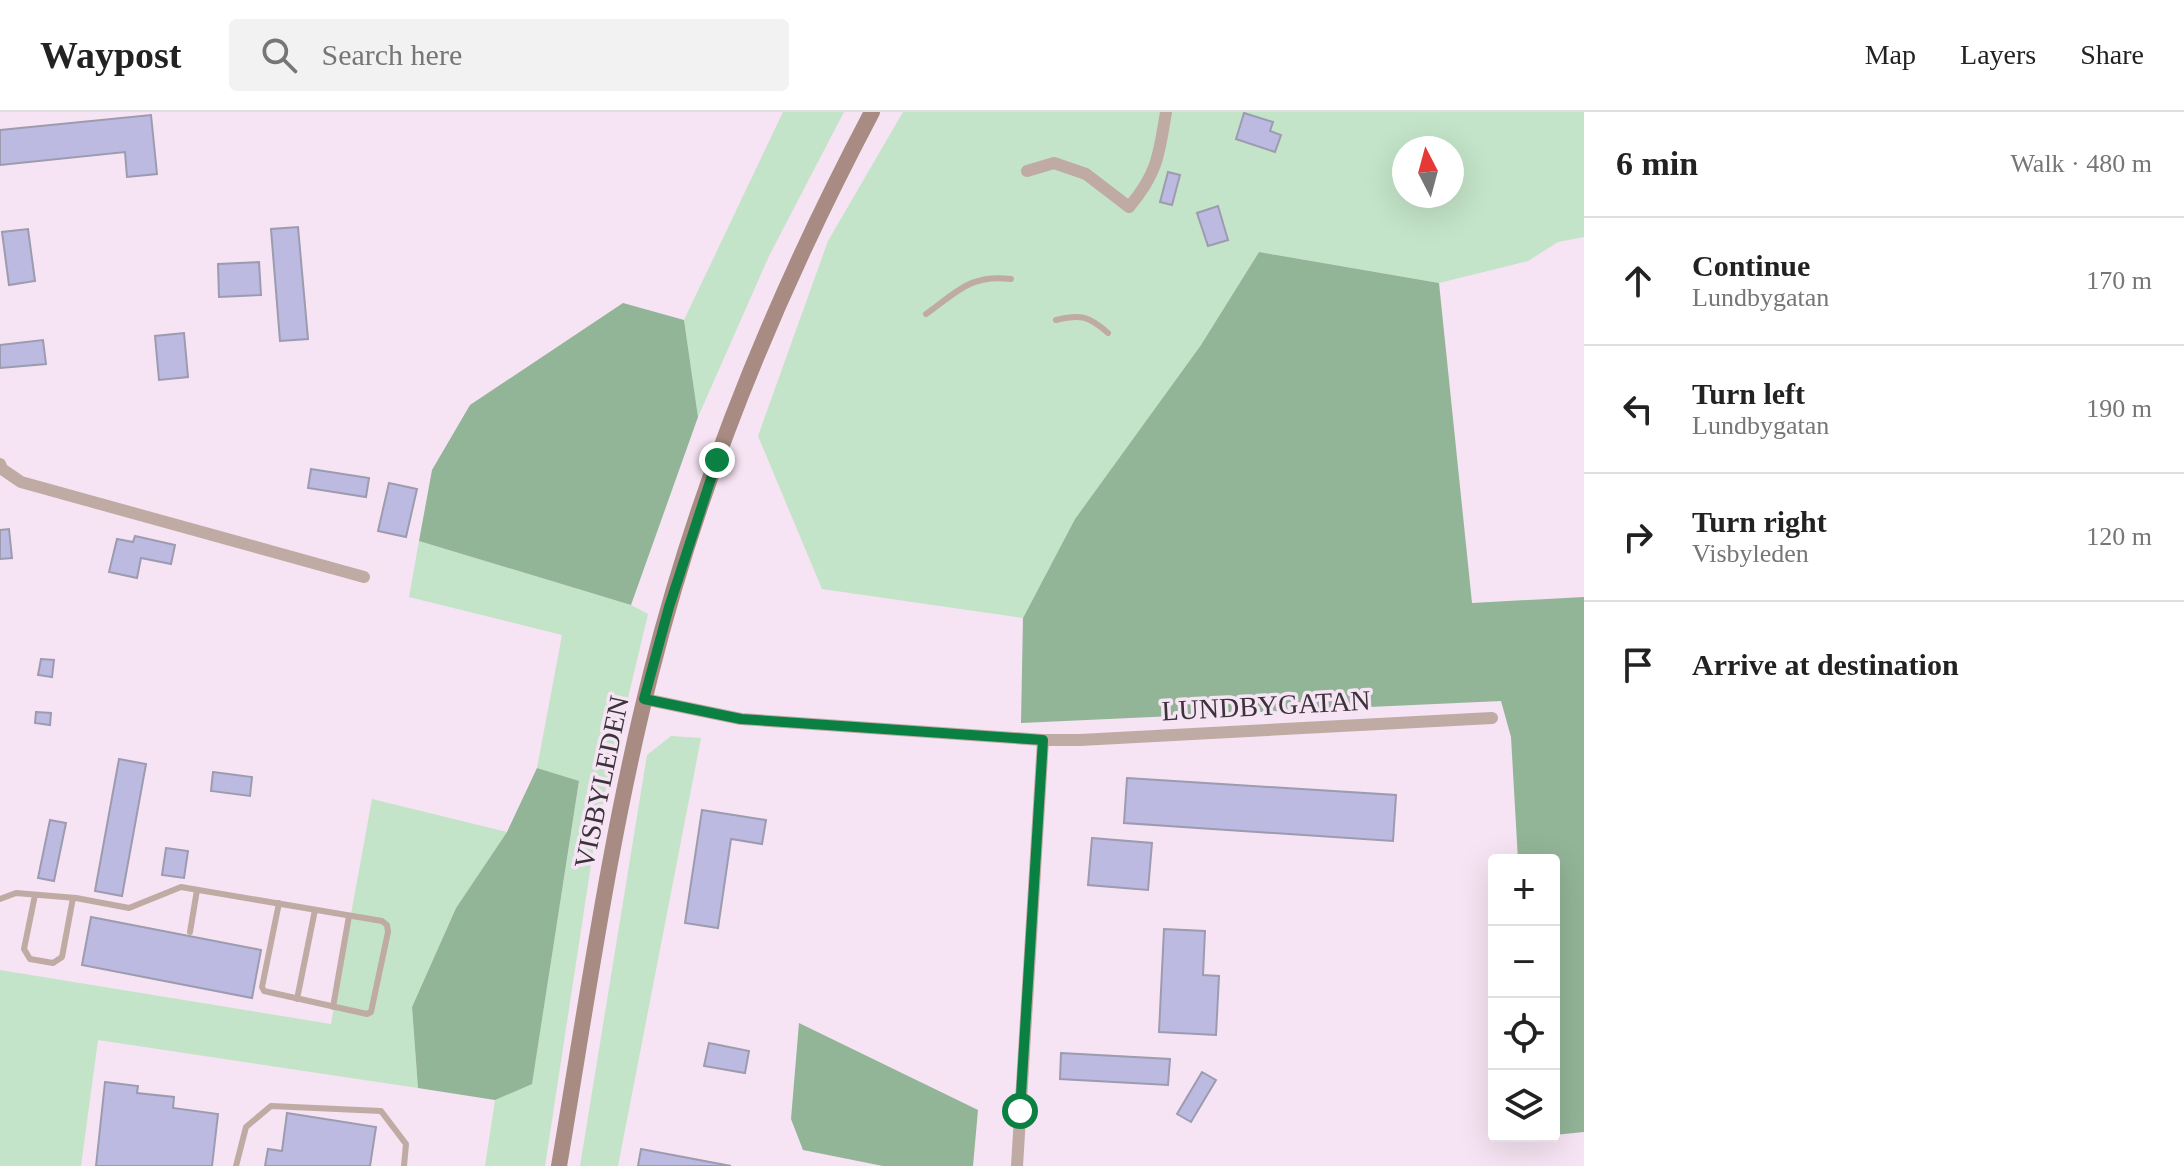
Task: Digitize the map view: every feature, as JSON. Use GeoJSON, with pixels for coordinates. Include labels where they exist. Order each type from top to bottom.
{"type":"FeatureCollection","features":[{"type":"Feature","properties":{"kind":"main road","name":"VISBYLEDEN"},"geometry":{"type":"LineString","coordinates":[[559,1166],[607,879],[644,699],[697,520],[753,365],[795,267],[872,112]]}},
{"type":"Feature","properties":{"kind":"street"},"geometry":{"type":"LineString","coordinates":[[1027,171],[1054,163],[1086,174],[1129,207],[1147,186],[1158,162],[1166,112]]}},
{"type":"Feature","properties":{"kind":"street"},"geometry":{"type":"LineString","coordinates":[[0,464],[2,469],[21,482],[364,577]]}},
{"type":"Feature","properties":{"kind":"street","name":"LUNDBYGATAN"},"geometry":{"type":"LineString","coordinates":[[644,699],[741,719],[1043,740],[1492,718]]}},
{"type":"Feature","properties":{"kind":"street"},"geometry":{"type":"LineString","coordinates":[[1017,1166],[1043,740]]}},
{"type":"Feature","properties":{"kind":"lane"},"geometry":{"type":"LineString","coordinates":[[926,314],[979,279],[1011,279]]}},
{"type":"Feature","properties":{"kind":"lane"},"geometry":{"type":"LineString","coordinates":[[1056,320],[1082,316],[1108,333]]}},
{"type":"Feature","properties":{"kind":"lane"},"geometry":{"type":"LineString","coordinates":[[0,899],[16,893],[73,898],[129,908],[181,887],[279,903],[349,916],[382,921],[387,925],[388,932],[371,1012],[367,1014],[272,994],[262,987],[279,903]]}},
{"type":"Feature","properties":{"kind":"lane"},"geometry":{"type":"LineString","coordinates":[[190,932],[197,890]]}},
{"type":"Feature","properties":{"kind":"lane"},"geometry":{"type":"LineString","coordinates":[[35,895],[24,949],[30,959],[53,963],[62,957],[73,898]]}},
{"type":"Feature","properties":{"kind":"lane"},"geometry":{"type":"LineString","coordinates":[[297,999],[315,910]]}},
{"type":"Feature","properties":{"kind":"lane"},"geometry":{"type":"LineString","coordinates":[[333,1007],[349,916]]}},
{"type":"Feature","properties":{"kind":"lane"},"geometry":{"type":"LineString","coordinates":[[236,1166],[246,1127],[271,1106],[381,1111],[406,1144],[404,1166]]}},
{"type":"Feature","properties":{"kind":"green space"},"geometry":{"type":"Polygon","coordinates":[[[783,112],[844,112],[769,256],[698,417],[684,320],[783,112]]]}},
{"type":"Feature","properties":{"kind":"green space"},"geometry":{"type":"Polygon","coordinates":[[[903,112],[1584,112],[1584,237],[1558,242],[1528,261],[1439,283],[1259,252],[1201,345],[1075,519],[1023,618],[822,589],[758,436],[828,241],[903,112]]]}},
{"type":"Feature","properties":{"kind":"green space"},"geometry":{"type":"Polygon","coordinates":[[[1259,252],[1439,283],[1472,603],[1584,597],[1584,1132],[1560,1134],[1560,854],[1518,854],[1511,737],[1501,701],[1021,723],[1023,618],[1075,519],[1201,345],[1259,252]]]}},
{"type":"Feature","properties":{"kind":"green space"},"geometry":{"type":"Polygon","coordinates":[[[623,303],[684,320],[698,417],[631,605],[419,541],[432,470],[470,405],[623,303]]]}},
{"type":"Feature","properties":{"kind":"green space"},"geometry":{"type":"Polygon","coordinates":[[[419,541],[631,605],[648,614],[596,832],[545,1166],[485,1166],[495,1100],[532,1083],[579,782],[537,768],[562,635],[409,597],[419,541]]]}},
{"type":"Feature","properties":{"kind":"green space"},"geometry":{"type":"Polygon","coordinates":[[[671,736],[701,738],[618,1166],[580,1166],[647,755],[671,736]]]}},
{"type":"Feature","properties":{"kind":"green space"},"geometry":{"type":"Polygon","coordinates":[[[537,768],[579,781],[532,1084],[495,1100],[418,1088],[412,1007],[456,908],[507,832],[537,768]]]}},
{"type":"Feature","properties":{"kind":"green space"},"geometry":{"type":"Polygon","coordinates":[[[372,799],[507,832],[456,908],[412,1007],[418,1088],[98,1040],[81,1166],[0,1166],[0,970],[331,1024],[372,799]]]}},
{"type":"Feature","properties":{"kind":"green space"},"geometry":{"type":"Polygon","coordinates":[[[799,1023],[978,1110],[973,1166],[883,1166],[803,1150],[791,1119],[799,1023]]]}},
{"type":"Feature","properties":{"kind":"building"},"geometry":{"type":"Polygon","coordinates":[[[1244,113],[1273,122],[1270,131],[1281,135],[1275,152],[1236,139],[1244,113]]]}},
{"type":"Feature","properties":{"kind":"building"},"geometry":{"type":"Polygon","coordinates":[[[151,115],[157,174],[127,177],[125,152],[0,165],[0,130],[151,115]]]}},
{"type":"Feature","properties":{"kind":"building"},"geometry":{"type":"Polygon","coordinates":[[[1168,172],[1180,175],[1172,205],[1160,202],[1168,172]]]}},
{"type":"Feature","properties":{"kind":"building"},"geometry":{"type":"Polygon","coordinates":[[[1218,206],[1228,240],[1208,246],[1197,213],[1218,206]]]}},
{"type":"Feature","properties":{"kind":"building"},"geometry":{"type":"Polygon","coordinates":[[[298,227],[308,339],[280,341],[271,229],[298,227]]]}},
{"type":"Feature","properties":{"kind":"building"},"geometry":{"type":"Polygon","coordinates":[[[28,229],[35,281],[9,285],[2,232],[28,229]]]}},
{"type":"Feature","properties":{"kind":"building"},"geometry":{"type":"Polygon","coordinates":[[[259,262],[261,295],[219,297],[218,264],[259,262]]]}},
{"type":"Feature","properties":{"kind":"building"},"geometry":{"type":"Polygon","coordinates":[[[184,333],[188,377],[159,380],[155,336],[184,333]]]}},
{"type":"Feature","properties":{"kind":"building"},"geometry":{"type":"Polygon","coordinates":[[[43,340],[46,364],[0,368],[0,345],[43,340]]]}},
{"type":"Feature","properties":{"kind":"building"},"geometry":{"type":"Polygon","coordinates":[[[311,469],[369,478],[366,497],[308,488],[311,469]]]}},
{"type":"Feature","properties":{"kind":"building"},"geometry":{"type":"Polygon","coordinates":[[[389,483],[417,489],[406,537],[378,531],[389,483]]]}},
{"type":"Feature","properties":{"kind":"building"},"geometry":{"type":"Polygon","coordinates":[[[9,529],[12,558],[0,559],[0,530],[9,529]]]}},
{"type":"Feature","properties":{"kind":"building"},"geometry":{"type":"Polygon","coordinates":[[[135,536],[175,545],[171,564],[141,558],[137,578],[109,572],[117,539],[133,542],[135,536]]]}},
{"type":"Feature","properties":{"kind":"building"},"geometry":{"type":"Polygon","coordinates":[[[41,659],[54,660],[52,677],[38,675],[41,659]]]}},
{"type":"Feature","properties":{"kind":"building"},"geometry":{"type":"Polygon","coordinates":[[[36,712],[51,713],[50,725],[35,723],[36,712]]]}},
{"type":"Feature","properties":{"kind":"building"},"geometry":{"type":"Polygon","coordinates":[[[119,759],[146,764],[122,896],[95,891],[119,759]]]}},
{"type":"Feature","properties":{"kind":"building"},"geometry":{"type":"Polygon","coordinates":[[[213,772],[252,777],[250,796],[211,791],[213,772]]]}},
{"type":"Feature","properties":{"kind":"building"},"geometry":{"type":"Polygon","coordinates":[[[1127,778],[1396,795],[1393,841],[1124,823],[1127,778]]]}},
{"type":"Feature","properties":{"kind":"building"},"geometry":{"type":"Polygon","coordinates":[[[702,810],[766,820],[762,844],[731,839],[718,928],[685,923],[702,810]]]}},
{"type":"Feature","properties":{"kind":"building"},"geometry":{"type":"Polygon","coordinates":[[[50,820],[66,823],[54,881],[38,878],[50,820]]]}},
{"type":"Feature","properties":{"kind":"building"},"geometry":{"type":"Polygon","coordinates":[[[1092,838],[1152,843],[1148,890],[1088,885],[1092,838]]]}},
{"type":"Feature","properties":{"kind":"building"},"geometry":{"type":"Polygon","coordinates":[[[166,848],[188,851],[184,878],[162,875],[166,848]]]}},
{"type":"Feature","properties":{"kind":"building"},"geometry":{"type":"Polygon","coordinates":[[[91,917],[261,950],[252,998],[82,965],[91,917]]]}},
{"type":"Feature","properties":{"kind":"building"},"geometry":{"type":"Polygon","coordinates":[[[1164,929],[1205,931],[1203,975],[1219,976],[1216,1035],[1159,1032],[1164,929]]]}},
{"type":"Feature","properties":{"kind":"building"},"geometry":{"type":"Polygon","coordinates":[[[709,1043],[749,1051],[745,1073],[704,1066],[709,1043]]]}},
{"type":"Feature","properties":{"kind":"building"},"geometry":{"type":"Polygon","coordinates":[[[1061,1053],[1170,1059],[1168,1085],[1060,1079],[1061,1053]]]}},
{"type":"Feature","properties":{"kind":"building"},"geometry":{"type":"Polygon","coordinates":[[[1202,1072],[1216,1080],[1191,1122],[1177,1114],[1202,1072]]]}},
{"type":"Feature","properties":{"kind":"building"},"geometry":{"type":"Polygon","coordinates":[[[105,1082],[138,1086],[137,1093],[174,1097],[173,1108],[218,1114],[212,1166],[96,1166],[105,1082]]]}},
{"type":"Feature","properties":{"kind":"building"},"geometry":{"type":"Polygon","coordinates":[[[287,1113],[376,1127],[370,1166],[265,1166],[268,1149],[282,1151],[287,1113]]]}},
{"type":"Feature","properties":{"kind":"building"},"geometry":{"type":"Polygon","coordinates":[[[641,1149],[731,1166],[638,1166],[641,1149]]]}},
{"type":"Feature","properties":{"kind":"route"},"geometry":{"type":"LineString","coordinates":[[717,460],[669,607],[644,699],[741,719],[1043,740],[1020,1111]]}}]}
